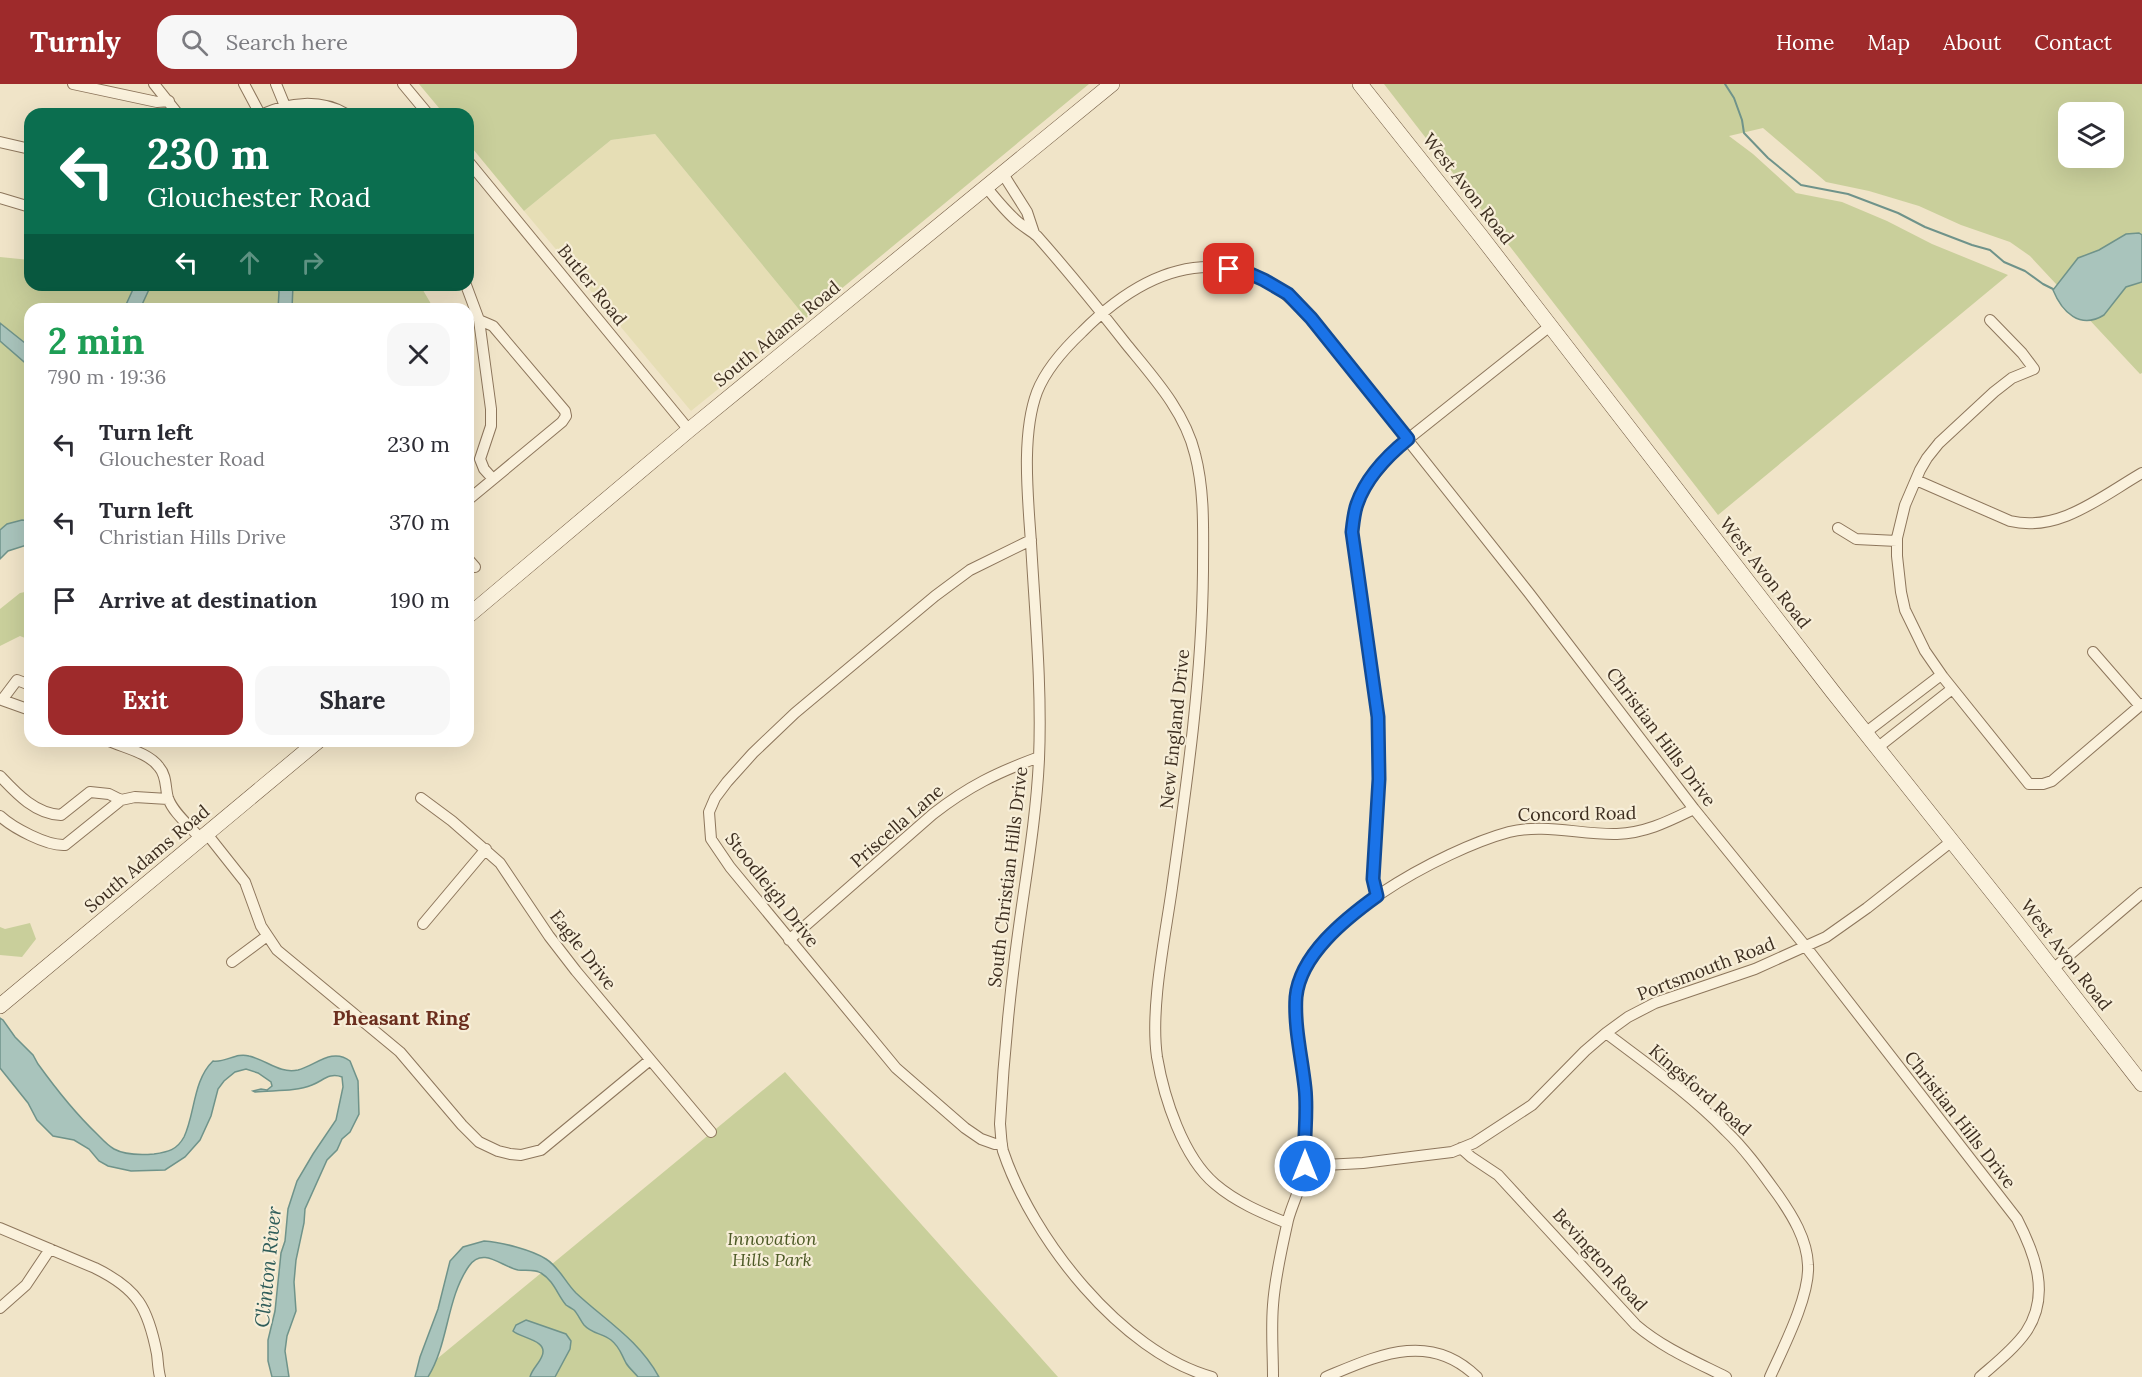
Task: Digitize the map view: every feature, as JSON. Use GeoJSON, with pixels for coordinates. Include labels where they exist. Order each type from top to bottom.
{"type":"FeatureCollection","features":[{"type":"Feature","properties":{"kind":"street"},"geometry":{"type":"LineString","coordinates":[[73,84],[158,102],[169,101]]}},
{"type":"Feature","properties":{"kind":"street"},"geometry":{"type":"LineString","coordinates":[[154,84],[174,108]]}},
{"type":"Feature","properties":{"kind":"street"},"geometry":{"type":"LineString","coordinates":[[244,84],[258,108]]}},
{"type":"Feature","properties":{"kind":"street"},"geometry":{"type":"LineString","coordinates":[[276,84],[285,106]]}},
{"type":"Feature","properties":{"kind":"street"},"geometry":{"type":"LineString","coordinates":[[404,84],[423,108]]}},
{"type":"Feature","properties":{"kind":"street","name":"South Adams Road"},"geometry":{"type":"LineString","coordinates":[[474,611],[689,430],[1112,84]]}},
{"type":"Feature","properties":{"kind":"street","name":"West Avon Road"},"geometry":{"type":"LineString","coordinates":[[1360,84],[1865,734],[1952,841],[2142,1084]]}},
{"type":"Feature","properties":{"kind":"street"},"geometry":{"type":"LineString","coordinates":[[279,108],[302,104],[322,105],[330,108]]}},
{"type":"Feature","properties":{"kind":"street"},"geometry":{"type":"LineString","coordinates":[[0,142],[24,148]]}},
{"type":"Feature","properties":{"kind":"street","name":"Butler Road"},"geometry":{"type":"LineString","coordinates":[[474,173],[689,430]]}},
{"type":"Feature","properties":{"kind":"street","name":"New England Drive"},"geometry":{"type":"LineString","coordinates":[[1002,174],[1027,212],[1034,233]]}},
{"type":"Feature","properties":{"kind":"street","name":"New England Drive"},"geometry":{"type":"LineString","coordinates":[[986,187],[1017,221],[1034,233],[1170,398],[1195,450],[1199,473],[1203,548],[1200,672],[1191,754],[1159,978],[1157,1053],[1169,1106],[1182,1136],[1203,1171],[1214,1184],[1253,1209],[1287,1223]]}},
{"type":"Feature","properties":{"kind":"street"},"geometry":{"type":"LineString","coordinates":[[0,198],[24,205]]}},
{"type":"Feature","properties":{"kind":"street","name":"Christian Hills Drive"},"geometry":{"type":"LineString","coordinates":[[1101,312],[1139,286],[1167,274],[1215,267],[1244,271],[1264,280],[1288,294],[1311,318],[2017,1219],[2029,1241],[2037,1264],[2040,1282],[2035,1314],[2027,1331],[1980,1377]]}},
{"type":"Feature","properties":{"kind":"street"},"geometry":{"type":"LineString","coordinates":[[474,307],[479,320],[492,420],[480,459],[493,480]]}},
{"type":"Feature","properties":{"kind":"street","name":"South Christian Hills Drive"},"geometry":{"type":"LineString","coordinates":[[1101,312],[1069,344],[1048,372],[1037,393],[1028,446],[1027,492],[1040,700],[1039,757],[1006,1040],[1000,1124],[1002,1144],[1014,1178],[1034,1217],[1069,1270],[1115,1317],[1148,1344],[1178,1365],[1212,1377]]}},
{"type":"Feature","properties":{"kind":"street"},"geometry":{"type":"LineString","coordinates":[[474,495],[566,417],[564,411],[493,326],[479,320]]}},
{"type":"Feature","properties":{"kind":"street"},"geometry":{"type":"LineString","coordinates":[[1990,320],[2034,369],[2012,378],[1974,410],[1940,442],[1924,464],[1905,505],[1897,541],[1898,572],[1905,610],[1925,651],[1941,675],[2029,784],[2038,785],[2052,781],[2141,705],[2092,652]]}},
{"type":"Feature","properties":{"kind":"street"},"geometry":{"type":"LineString","coordinates":[[1377,896],[1373,879],[1379,779],[1378,717],[1352,532],[1356,505],[1366,484],[1380,466],[1408,439],[1550,327]]}},
{"type":"Feature","properties":{"kind":"street"},"geometry":{"type":"LineString","coordinates":[[1916,480],[2010,521],[2040,524],[2062,518],[2142,473]]}},
{"type":"Feature","properties":{"kind":"street"},"geometry":{"type":"LineString","coordinates":[[1838,528],[1856,539],[1897,541]]}},
{"type":"Feature","properties":{"kind":"street","name":"Stoodleigh Drive"},"geometry":{"type":"LineString","coordinates":[[1002,1144],[981,1139],[965,1128],[896,1068],[734,872],[711,839],[709,812],[715,798],[753,753],[795,713],[935,596],[970,570],[1030,540]]}},
{"type":"Feature","properties":{"kind":"street"},"geometry":{"type":"LineString","coordinates":[[1865,734],[1941,675]]}},
{"type":"Feature","properties":{"kind":"street"},"geometry":{"type":"LineString","coordinates":[[24,683],[17,680],[3,700],[24,708]]}},
{"type":"Feature","properties":{"kind":"street"},"geometry":{"type":"LineString","coordinates":[[1877,748],[1952,689]]}},
{"type":"Feature","properties":{"kind":"street"},"geometry":{"type":"LineString","coordinates":[[124,747],[146,756],[159,766],[164,777],[168,799],[174,809],[204,836],[245,882],[261,926],[277,951],[400,1052],[479,1142],[498,1151],[521,1155],[541,1150],[650,1059]]}},
{"type":"Feature","properties":{"kind":"street","name":"South Adams Road"},"geometry":{"type":"LineString","coordinates":[[1,1006],[311,747]]}},
{"type":"Feature","properties":{"kind":"street","name":"Priscella Lane"},"geometry":{"type":"LineString","coordinates":[[789,940],[955,796],[977,782],[1039,757]]}},
{"type":"Feature","properties":{"kind":"street"},"geometry":{"type":"LineString","coordinates":[[0,776],[24,800],[54,814],[61,815],[90,792],[110,794],[121,800]]}},
{"type":"Feature","properties":{"kind":"street"},"geometry":{"type":"LineString","coordinates":[[0,816],[14,826],[57,846],[65,845],[121,800],[135,797],[168,799]]}},
{"type":"Feature","properties":{"kind":"street","name":"Eagle Drive"},"geometry":{"type":"LineString","coordinates":[[421,798],[486,849],[510,876],[549,936],[576,971],[711,1132]]}},
{"type":"Feature","properties":{"kind":"street","name":"Concord Road"},"geometry":{"type":"LineString","coordinates":[[1273,1377],[1273,1305],[1278,1266],[1287,1223],[1305,1166],[1305,1090],[1296,996],[1310,959],[1348,919],[1377,896],[1429,866],[1510,832],[1537,828],[1617,834],[1659,826],[1694,809]]}},
{"type":"Feature","properties":{"kind":"street","name":"Portsmouth Road"},"geometry":{"type":"LineString","coordinates":[[1305,1166],[1408,1158],[1452,1152],[1483,1137],[1532,1105],[1585,1051],[1628,1017],[1655,1003],[1755,969],[1826,937],[1868,908],[1952,841]]}},
{"type":"Feature","properties":{"kind":"street"},"geometry":{"type":"LineString","coordinates":[[423,924],[486,849]]}},
{"type":"Feature","properties":{"kind":"street"},"geometry":{"type":"LineString","coordinates":[[2053,969],[2142,893]]}},
{"type":"Feature","properties":{"kind":"street"},"geometry":{"type":"LineString","coordinates":[[232,962],[267,936]]}},
{"type":"Feature","properties":{"kind":"street","name":"Kingsford Road"},"geometry":{"type":"LineString","coordinates":[[1606,1033],[1670,1082],[1727,1131],[1762,1172],[1792,1214],[1804,1243],[1809,1266],[1802,1299],[1770,1377]]}},
{"type":"Feature","properties":{"kind":"street","name":"Bevington Road"},"geometry":{"type":"LineString","coordinates":[[1461,1148],[1471,1158],[1498,1175],[1643,1331],[1669,1350],[1726,1377]]}},
{"type":"Feature","properties":{"kind":"street"},"geometry":{"type":"LineString","coordinates":[[0,1228],[110,1275],[136,1297],[146,1311],[153,1335],[160,1377]]}},
{"type":"Feature","properties":{"kind":"street"},"geometry":{"type":"LineString","coordinates":[[0,1308],[26,1285],[50,1249]]}},
{"type":"Feature","properties":{"kind":"street"},"geometry":{"type":"LineString","coordinates":[[1326,1377],[1372,1358],[1398,1351],[1420,1351],[1443,1356],[1465,1366],[1477,1377]]}},
{"type":"Feature","properties":{"kind":"shaded area"},"geometry":{"type":"Polygon","coordinates":[[[655,134],[806,318],[691,411],[524,211],[611,140],[655,134]]]}},
{"type":"Feature","properties":{"kind":"green space"},"geometry":{"type":"Polygon","coordinates":[[[419,84],[1089,84],[806,318],[655,134],[611,140],[524,211],[474,150],[474,108],[439,108],[419,84]]]}},
{"type":"Feature","properties":{"kind":"green space"},"geometry":{"type":"Polygon","coordinates":[[[1384,84],[2142,84],[2142,373],[2140,374],[2030,256],[2010,242],[1961,225],[1919,206],[1869,191],[1826,182],[1763,128],[1729,136],[1753,154],[1796,193],[1842,202],[1887,221],[1932,244],[2008,275],[1718,515],[1384,84]]]}},
{"type":"Feature","properties":{"kind":"green space"},"geometry":{"type":"Polygon","coordinates":[[[0,257],[24,259],[24,291],[424,291],[430,303],[24,303],[24,530],[0,538],[0,257]]]}},
{"type":"Feature","properties":{"kind":"green space"},"geometry":{"type":"Polygon","coordinates":[[[24,592],[24,638],[20,636],[0,646],[0,609],[24,592]]]}},
{"type":"Feature","properties":{"kind":"green space"},"geometry":{"type":"Polygon","coordinates":[[[30,923],[36,939],[22,957],[0,955],[0,927],[5,929],[30,923]]]}},
{"type":"Feature","properties":{"kind":"green space","name":"Innovation Hills Park"},"geometry":{"type":"Polygon","coordinates":[[[785,1072],[1058,1377],[415,1377],[785,1072]]]}},
{"type":"Feature","properties":{"kind":"water"},"geometry":{"type":"Polygon","coordinates":[[[2139,233],[2142,235],[2142,282],[2126,287],[2104,315],[2095,319],[2087,321],[2067,312],[2053,290],[2078,258],[2099,250],[2126,234],[2139,233]]]}},
{"type":"Feature","properties":{"kind":"water"},"geometry":{"type":"Polygon","coordinates":[[[132,291],[148,291],[143,303],[127,303],[132,291]]]}},
{"type":"Feature","properties":{"kind":"water"},"geometry":{"type":"Polygon","coordinates":[[[293,291],[292,303],[278,303],[279,292],[293,291]]]}},
{"type":"Feature","properties":{"kind":"water"},"geometry":{"type":"Polygon","coordinates":[[[0,323],[24,342],[24,362],[0,341],[0,323]]]}},
{"type":"Feature","properties":{"kind":"water"},"geometry":{"type":"Polygon","coordinates":[[[24,520],[24,546],[8,551],[0,559],[0,530],[7,524],[24,520]]]}},
{"type":"Feature","properties":{"kind":"water"},"geometry":{"type":"Polygon","coordinates":[[[0,1018],[33,1055],[52,1083],[81,1118],[109,1146],[128,1153],[159,1153],[172,1150],[178,1145],[188,1128],[198,1087],[206,1069],[213,1061],[244,1055],[291,1071],[330,1057],[343,1057],[350,1061],[358,1081],[359,1114],[350,1132],[327,1160],[305,1209],[294,1282],[296,1311],[287,1336],[285,1351],[289,1377],[272,1377],[268,1361],[268,1340],[275,1311],[288,1209],[297,1181],[336,1120],[343,1087],[342,1077],[330,1076],[298,1089],[255,1092],[253,1091],[267,1090],[272,1086],[271,1082],[258,1073],[246,1069],[235,1072],[218,1089],[211,1116],[200,1140],[185,1157],[165,1170],[131,1171],[108,1166],[99,1161],[89,1149],[74,1140],[53,1136],[37,1120],[28,1103],[0,1068],[0,1018]]]}},
{"type":"Feature","properties":{"kind":"water"},"geometry":{"type":"Polygon","coordinates":[[[484,1241],[525,1250],[551,1263],[576,1293],[631,1341],[659,1377],[638,1377],[627,1365],[614,1343],[584,1325],[574,1310],[566,1305],[552,1284],[541,1273],[518,1270],[493,1259],[480,1258],[474,1260],[461,1279],[440,1350],[428,1377],[415,1377],[438,1309],[450,1261],[463,1247],[484,1241]]]}},
{"type":"Feature","properties":{"kind":"water"},"geometry":{"type":"Polygon","coordinates":[[[526,1320],[566,1334],[571,1341],[570,1349],[555,1377],[530,1377],[543,1351],[538,1343],[513,1331],[516,1325],[526,1320]]]}},
{"type":"Feature","properties":{"kind":"waterway"},"geometry":{"type":"LineString","coordinates":[[1725,84],[1734,98],[1744,133],[1768,158],[1801,185],[1848,194],[1898,213],[1925,227],[1990,250],[2004,262],[2025,271],[2053,289]]}},
{"type":"Feature","properties":{"kind":"district","name":"Pheasant Ring"},"geometry":{"type":"Point","coordinates":[401,1018]}},
{"type":"Feature","properties":{"kind":"route"},"geometry":{"type":"LineString","coordinates":[[1229,269],[1244,271],[1288,294],[1311,318],[1408,439],[1380,466],[1366,484],[1356,505],[1352,532],[1378,717],[1379,779],[1373,879],[1377,896],[1348,919],[1310,959],[1296,996],[1305,1090],[1305,1166]]}},
{"type":"Feature","properties":{"kind":"water label","name":"Clinton River"},"geometry":{"type":"Point","coordinates":[268,1267]}}]}
